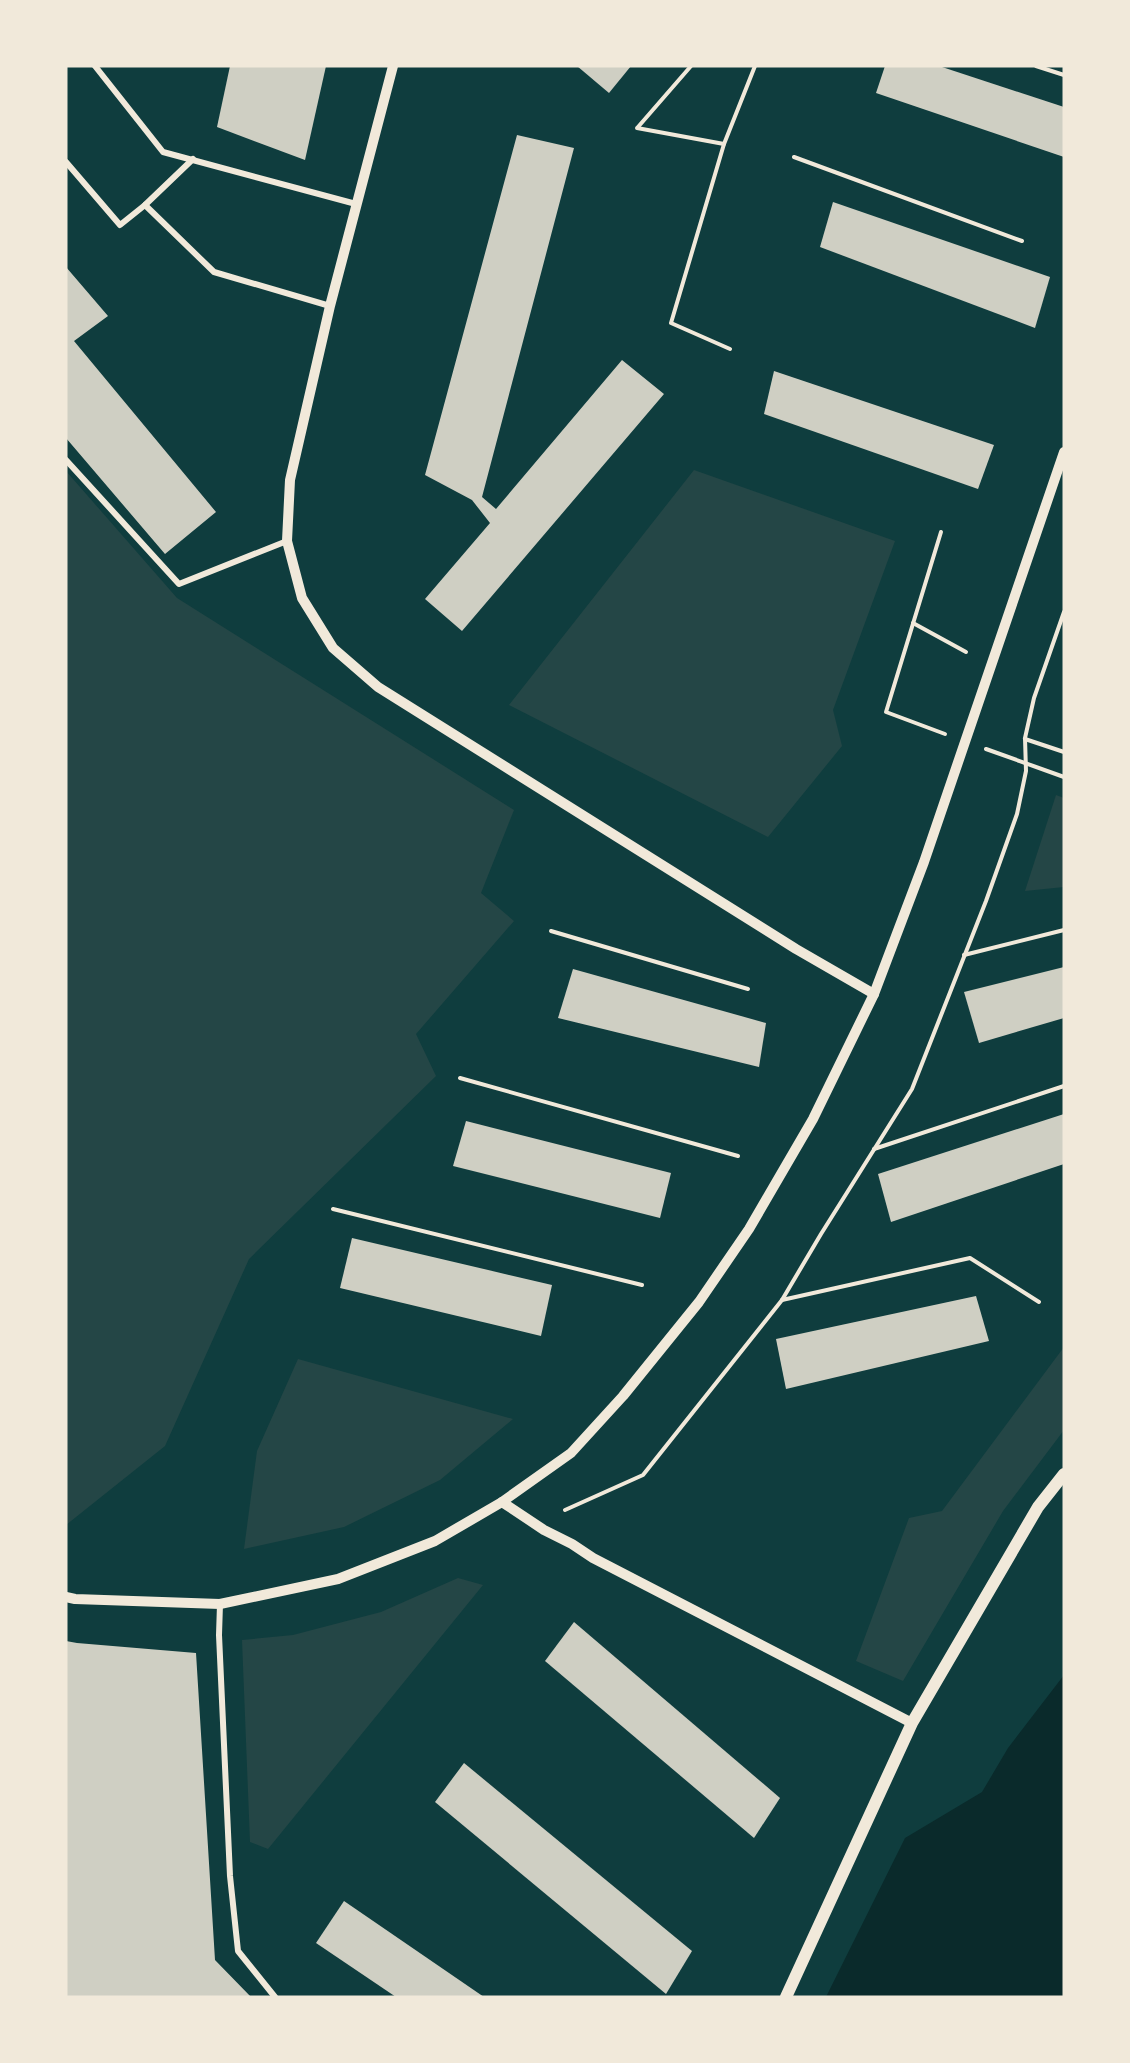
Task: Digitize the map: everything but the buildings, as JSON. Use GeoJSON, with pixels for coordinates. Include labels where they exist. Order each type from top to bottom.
{"type":"FeatureCollection","features":[{"type":"Feature","properties":{"kind":"main road"},"geometry":{"type":"LineString","coordinates":[[786,1997],[912,1723],[1038,1507],[1064,1474]]}},
{"type":"Feature","properties":{"kind":"street"},"geometry":{"type":"LineString","coordinates":[[95,66],[163,152],[356,204]]}},
{"type":"Feature","properties":{"kind":"street"},"geometry":{"type":"LineString","coordinates":[[393,66],[330,306],[290,480],[287,541],[302,598],[333,648],[378,687],[788,944],[874,994]]}},
{"type":"Feature","properties":{"kind":"street"},"geometry":{"type":"LineString","coordinates":[[66,162],[120,225],[194,159]]}},
{"type":"Feature","properties":{"kind":"street"},"geometry":{"type":"LineString","coordinates":[[145,205],[214,272],[330,306]]}},
{"type":"Feature","properties":{"kind":"street"},"geometry":{"type":"LineString","coordinates":[[66,1597],[220,1604],[338,1578],[435,1541],[502,1502],[571,1452],[623,1396],[699,1302],[749,1229],[813,1119],[874,994],[924,862],[1064,452]]}},
{"type":"Feature","properties":{"kind":"street"},"geometry":{"type":"LineString","coordinates":[[66,460],[179,584],[287,541]]}},
{"type":"Feature","properties":{"kind":"street"},"geometry":{"type":"LineString","coordinates":[[502,1502],[543,1530],[572,1544],[593,1558],[912,1723]]}},
{"type":"Feature","properties":{"kind":"street"},"geometry":{"type":"LineString","coordinates":[[220,1604],[219,1635],[230,1876],[238,1951],[275,1997]]}},
{"type":"Feature","properties":{"kind":"path"},"geometry":{"type":"LineString","coordinates":[[691,66],[637,128],[724,144]]}},
{"type":"Feature","properties":{"kind":"path"},"geometry":{"type":"LineString","coordinates":[[730,349],[670,323],[724,144],[755,66]]}},
{"type":"Feature","properties":{"kind":"path"},"geometry":{"type":"LineString","coordinates":[[1036,66],[1064,75]]}},
{"type":"Feature","properties":{"kind":"path"},"geometry":{"type":"LineString","coordinates":[[794,157],[1022,241]]}},
{"type":"Feature","properties":{"kind":"path"},"geometry":{"type":"LineString","coordinates":[[941,532],[886,712],[953,736]]}},
{"type":"Feature","properties":{"kind":"path"},"geometry":{"type":"LineString","coordinates":[[565,1510],[643,1475],[782,1300],[912,1089],[1017,814],[1026,771],[1025,738],[1034,698],[1064,612]]}},
{"type":"Feature","properties":{"kind":"path"},"geometry":{"type":"LineString","coordinates":[[913,623],[966,652]]}},
{"type":"Feature","properties":{"kind":"path"},"geometry":{"type":"LineString","coordinates":[[1025,738],[1064,752]]}},
{"type":"Feature","properties":{"kind":"path"},"geometry":{"type":"LineString","coordinates":[[986,748],[1064,777]]}},
{"type":"Feature","properties":{"kind":"path"},"geometry":{"type":"LineString","coordinates":[[964,955],[1064,930]]}},
{"type":"Feature","properties":{"kind":"path"},"geometry":{"type":"LineString","coordinates":[[551,931],[748,989]]}},
{"type":"Feature","properties":{"kind":"path"},"geometry":{"type":"LineString","coordinates":[[460,1078],[738,1156]]}},
{"type":"Feature","properties":{"kind":"path"},"geometry":{"type":"LineString","coordinates":[[874,1149],[1064,1086]]}},
{"type":"Feature","properties":{"kind":"path"},"geometry":{"type":"LineString","coordinates":[[333,1209],[642,1284]]}},
{"type":"Feature","properties":{"kind":"path"},"geometry":{"type":"LineString","coordinates":[[782,1300],[970,1257],[1039,1302]]}},
{"type":"Feature","properties":{"kind":"shaded area"},"geometry":{"type":"Polygon","coordinates":[[[694,470],[895,541],[833,710],[842,746],[768,837],[509,705],[694,470]]]}},
{"type":"Feature","properties":{"kind":"shaded area"},"geometry":{"type":"Polygon","coordinates":[[[66,471],[177,598],[514,810],[481,893],[514,921],[416,1034],[436,1076],[249,1259],[165,1446],[66,1525],[66,471]]]}},
{"type":"Feature","properties":{"kind":"shaded area"},"geometry":{"type":"Polygon","coordinates":[[[1056,795],[1064,798],[1064,887],[1025,891],[1056,795]]]}},
{"type":"Feature","properties":{"kind":"shaded area"},"geometry":{"type":"Polygon","coordinates":[[[1064,1347],[1064,1430],[1003,1511],[903,1681],[856,1661],[909,1518],[942,1511],[1064,1347]]]}},
{"type":"Feature","properties":{"kind":"shaded area"},"geometry":{"type":"Polygon","coordinates":[[[298,1359],[513,1419],[440,1480],[344,1527],[244,1549],[257,1451],[298,1359]]]}},
{"type":"Feature","properties":{"kind":"shaded area"},"geometry":{"type":"Polygon","coordinates":[[[458,1578],[483,1585],[268,1849],[250,1842],[242,1640],[293,1635],[381,1612],[458,1578]]]}},
{"type":"Feature","properties":{"kind":"shaded area"},"geometry":{"type":"Polygon","coordinates":[[[1064,1675],[1064,1997],[826,1997],[905,1838],[982,1792],[1008,1748],[1064,1675]]]}}]}
